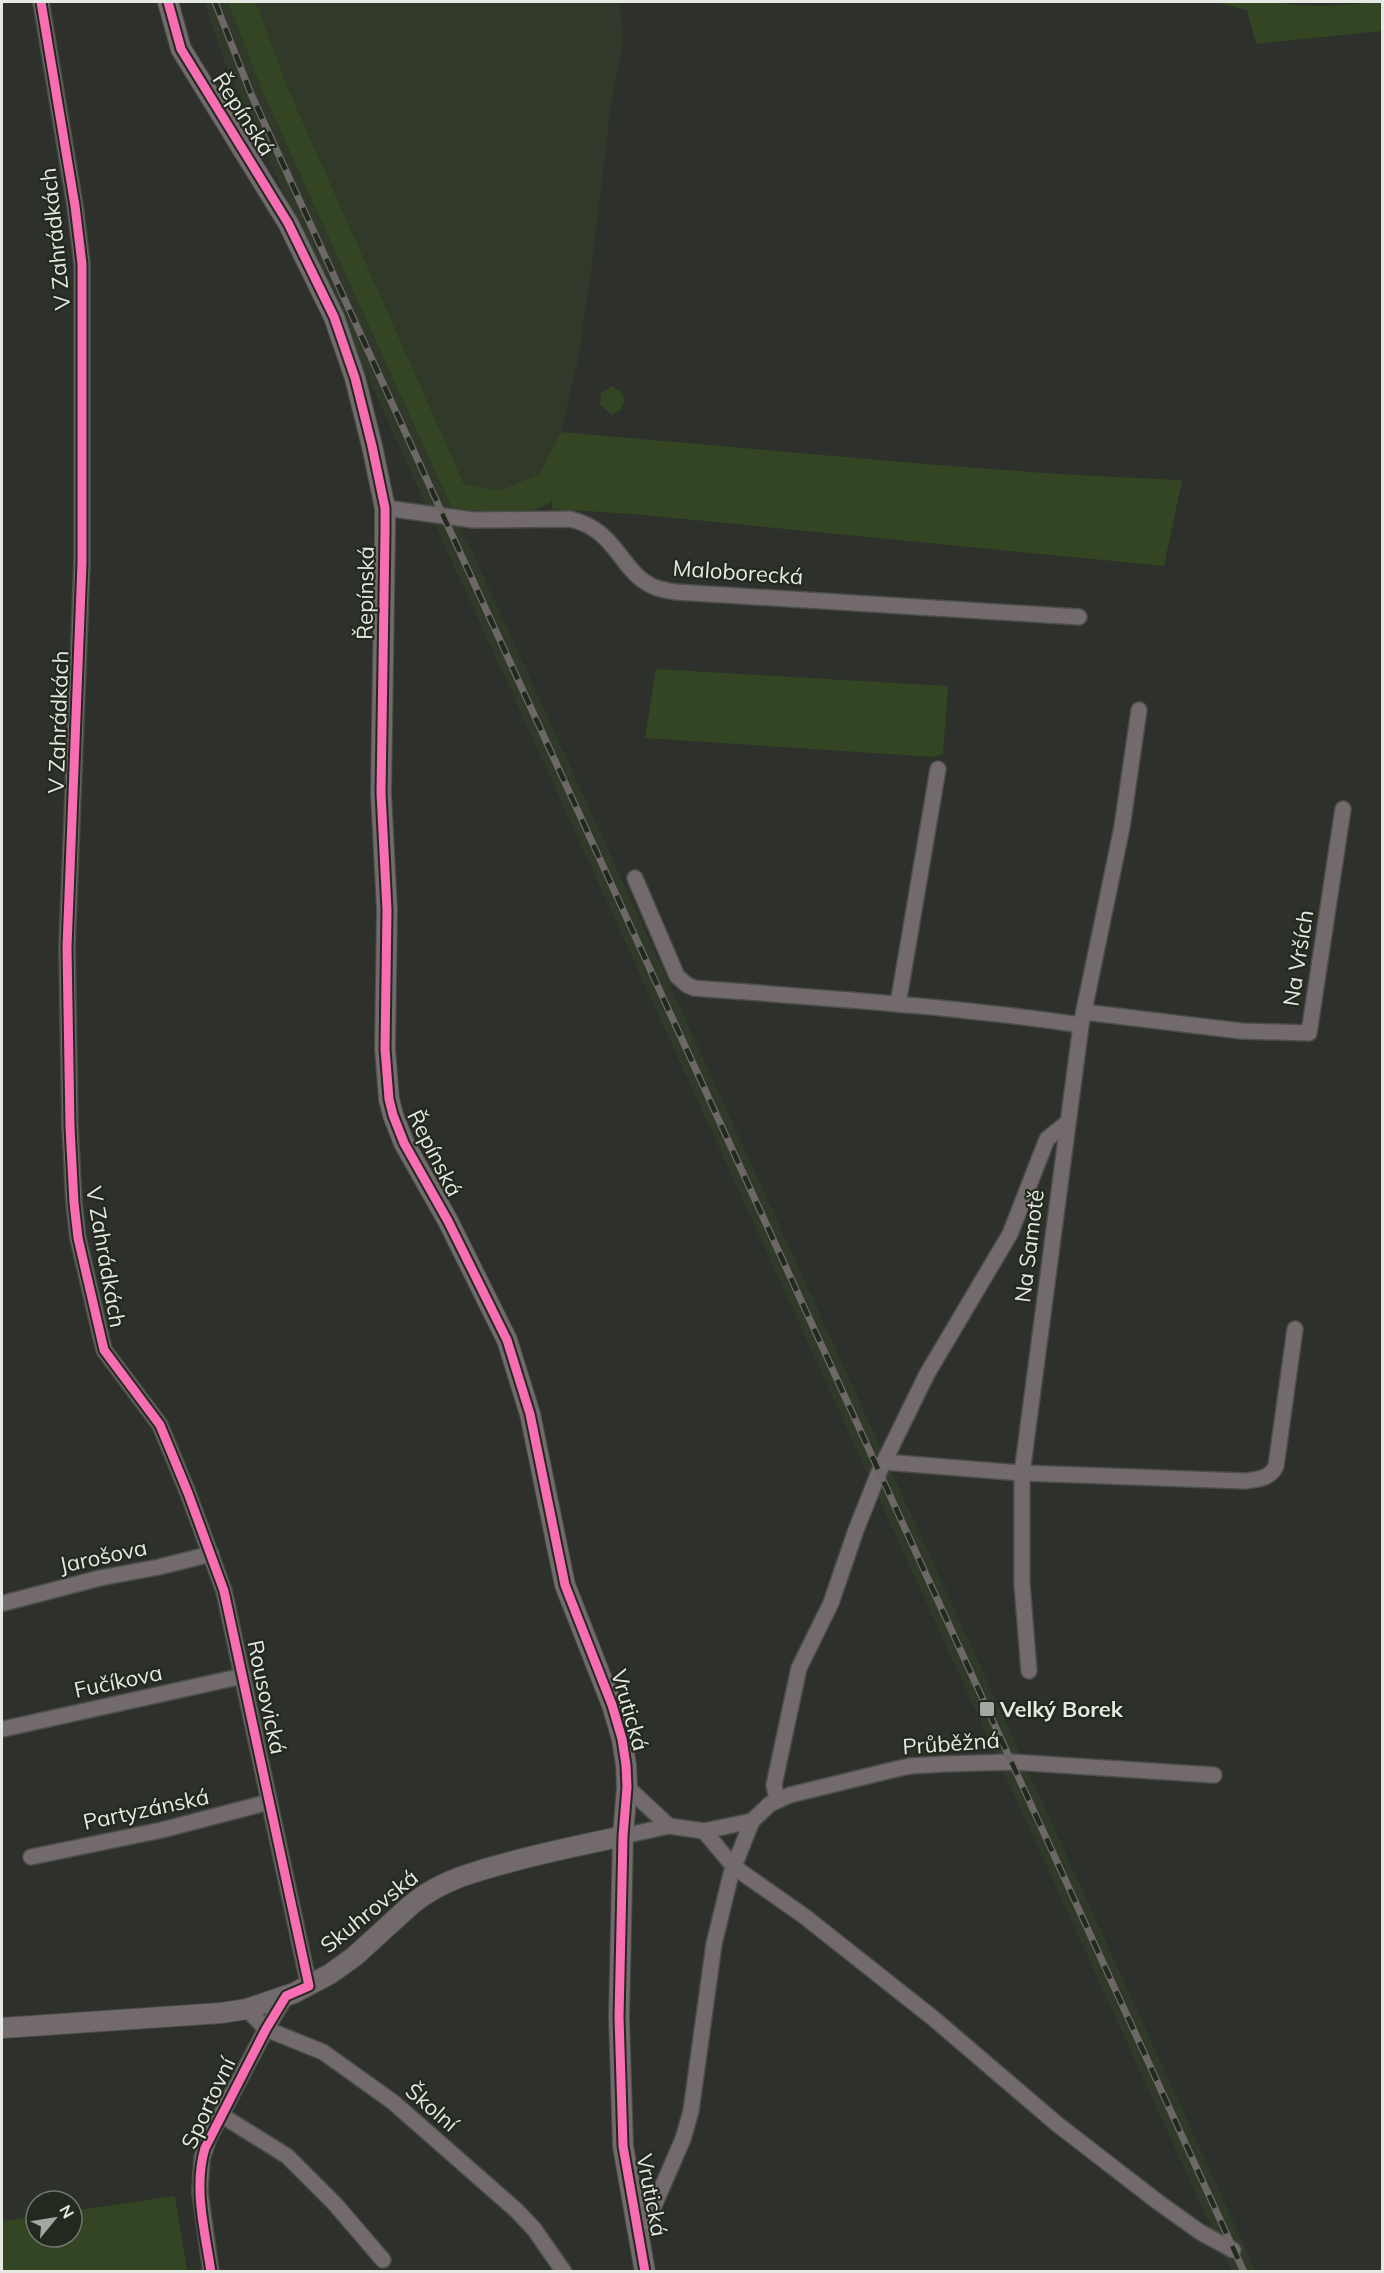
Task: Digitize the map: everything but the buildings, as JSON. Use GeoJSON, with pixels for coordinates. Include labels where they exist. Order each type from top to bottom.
{"type":"FeatureCollection","features":[{"type":"Feature","properties":{"kind":"street","name":"V Zahrádkách"},"geometry":{"type":"LineString","coordinates":[[41,2],[75,207],[82,274],[82,563],[67,947],[70,1127],[74,1203],[78,1238],[104,1350],[160,1425]]}},
{"type":"Feature","properties":{"kind":"street","name":"Řepínská"},"geometry":{"type":"LineString","coordinates":[[168,2],[181,49],[288,223],[334,317],[355,378],[385,508],[381,793],[386,893],[385,1016],[389,1099],[404,1143],[448,1221]]}},
{"type":"Feature","properties":{"kind":"street","name":"Maloborecká"},"geometry":{"type":"LineString","coordinates":[[385,508],[474,520],[570,519],[584,522],[608,538],[643,579],[656,588],[676,592],[1079,617]]}},
{"type":"Feature","properties":{"kind":"street","name":"Na Samotě"},"geometry":{"type":"LineString","coordinates":[[1029,1671],[1022,1584],[1022,1473],[1083,1018],[1122,827],[1139,710]]}},
{"type":"Feature","properties":{"kind":"street"},"geometry":{"type":"LineString","coordinates":[[898,1004],[938,769]]}},
{"type":"Feature","properties":{"kind":"street","name":"Na Vrších"},"geometry":{"type":"LineString","coordinates":[[1083,1018],[1241,1031],[1309,1033],[1343,809]]}},
{"type":"Feature","properties":{"kind":"street"},"geometry":{"type":"LineString","coordinates":[[635,878],[677,976],[687,986],[1036,1018],[1083,1018]]}},
{"type":"Feature","properties":{"kind":"street"},"geometry":{"type":"LineString","coordinates":[[777,1800],[774,1785],[799,1668],[831,1603],[856,1530],[884,1462],[927,1374],[1010,1234],[1047,1139],[1068,1122]]}},
{"type":"Feature","properties":{"kind":"street","name":"Vrutická"},"geometry":{"type":"LineString","coordinates":[[448,1221],[495,1313],[518,1371],[530,1414],[563,1576],[612,1705],[622,1739],[627,1787],[619,2016],[622,2146],[645,2271]]}},
{"type":"Feature","properties":{"kind":"street"},"geometry":{"type":"LineString","coordinates":[[884,1462],[1022,1473],[1245,1481],[1262,1479],[1272,1474],[1276,1466],[1295,1329]]}},
{"type":"Feature","properties":{"kind":"street","name":"Rousovická"},"geometry":{"type":"LineString","coordinates":[[160,1425],[224,1591],[309,1986]]}},
{"type":"Feature","properties":{"kind":"street","name":"Jarošova"},"geometry":{"type":"LineString","coordinates":[[4,1603],[100,1578],[211,1554]]}},
{"type":"Feature","properties":{"kind":"street","name":"Fučíkova"},"geometry":{"type":"LineString","coordinates":[[3,1729],[243,1676]]}},
{"type":"Feature","properties":{"kind":"street","name":"Průběžná"},"geometry":{"type":"LineString","coordinates":[[640,2238],[683,2139],[691,2111],[714,1944],[734,1867],[752,1821],[763,1809],[777,1800],[910,1766],[1011,1762],[1214,1775]]}},
{"type":"Feature","properties":{"kind":"street","name":"Vrutická"},"geometry":{"type":"LineString","coordinates":[[627,1787],[669,1826]]}},
{"type":"Feature","properties":{"kind":"street","name":"Partyzánská"},"geometry":{"type":"LineString","coordinates":[[31,1857],[173,1828],[269,1802]]}},
{"type":"Feature","properties":{"kind":"street"},"geometry":{"type":"LineString","coordinates":[[624,1836],[669,1826],[704,1831],[752,1821]]}},
{"type":"Feature","properties":{"kind":"street"},"geometry":{"type":"LineString","coordinates":[[704,1831],[734,1867],[804,1916],[933,2018],[1056,2124],[1166,2208],[1200,2232],[1233,2250]]}},
{"type":"Feature","properties":{"kind":"street","name":"Skuhrovská"},"geometry":{"type":"LineString","coordinates":[[2,2028],[221,2013],[247,2009],[309,1986],[343,1966],[412,1904],[451,1879],[554,1851],[624,1836]]}},
{"type":"Feature","properties":{"kind":"street","name":"Sportovní"},"geometry":{"type":"LineString","coordinates":[[211,2271],[200,2192],[200,2169],[205,2148],[266,2029],[286,1996]]}},
{"type":"Feature","properties":{"kind":"street","name":"Školní"},"geometry":{"type":"LineString","coordinates":[[247,2009],[266,2029],[323,2052],[393,2102],[517,2211],[534,2229],[564,2271]]}},
{"type":"Feature","properties":{"kind":"street","name":"Sportovní"},"geometry":{"type":"LineString","coordinates":[[221,2115],[287,2156],[335,2204],[383,2260]]}},
{"type":"Feature","properties":{"kind":"shaded area"},"geometry":{"type":"Polygon","coordinates":[[[204,2],[228,2],[262,90],[1256,2271],[1231,2271],[241,99],[224,60],[204,2]]]}},
{"type":"Feature","properties":{"kind":"shaded area"},"geometry":{"type":"Polygon","coordinates":[[[256,2],[620,2],[623,42],[611,104],[578,360],[561,432],[540,475],[498,491],[464,484],[287,86],[256,2]]]}},
{"type":"Feature","properties":{"kind":"green space"},"geometry":{"type":"Polygon","coordinates":[[[228,2],[256,2],[287,86],[464,484],[498,491],[539,475],[561,432],[914,463],[1057,474],[1180,480],[1182,481],[1164,566],[633,514],[552,509],[552,500],[545,506],[520,511],[490,512],[452,508],[262,90],[228,2]]]}},
{"type":"Feature","properties":{"kind":"green space"},"geometry":{"type":"Polygon","coordinates":[[[1198,2],[1276,2],[1325,6],[1382,2],[1382,31],[1256,44],[1247,10],[1219,3],[1198,2]]]}},
{"type":"Feature","properties":{"kind":"green space"},"geometry":{"type":"Polygon","coordinates":[[[611,386],[620,391],[625,400],[620,410],[612,415],[600,405],[601,393],[611,386]]]}},
{"type":"Feature","properties":{"kind":"green space"},"geometry":{"type":"Polygon","coordinates":[[[656,669],[948,686],[943,754],[934,757],[645,738],[656,669]]]}},
{"type":"Feature","properties":{"kind":"green space"},"geometry":{"type":"Polygon","coordinates":[[[175,2196],[187,2271],[2,2271],[2,2221],[24,2218],[24,2249],[84,2249],[84,2209],[175,2196]]]}},
{"type":"Feature","properties":{"kind":"railway"},"geometry":{"type":"LineString","coordinates":[[215,2],[251,94],[1244,2272]]}},
{"type":"Feature","properties":{"kind":"cycle path"},"geometry":{"type":"LineString","coordinates":[[41,2],[75,206],[82,264],[82,563],[67,947],[70,1127],[78,1238],[104,1350],[160,1425],[224,1591],[309,1986],[286,1996],[266,2029],[205,2148],[200,2194],[211,2272]]}},
{"type":"Feature","properties":{"kind":"cycle path"},"geometry":{"type":"LineString","coordinates":[[168,2],[181,49],[288,223],[334,317],[355,378],[372,446],[385,508],[381,793],[387,910],[385,1049],[389,1099],[404,1143],[448,1221],[507,1340],[530,1414],[565,1585],[612,1705],[622,1739],[627,1787],[623,1836],[619,2017],[623,2146],[645,2272]]}},
{"type":"Feature","properties":{"kind":"place","name":"Velký Borek"},"geometry":{"type":"Point","coordinates":[987,1709]}}]}
